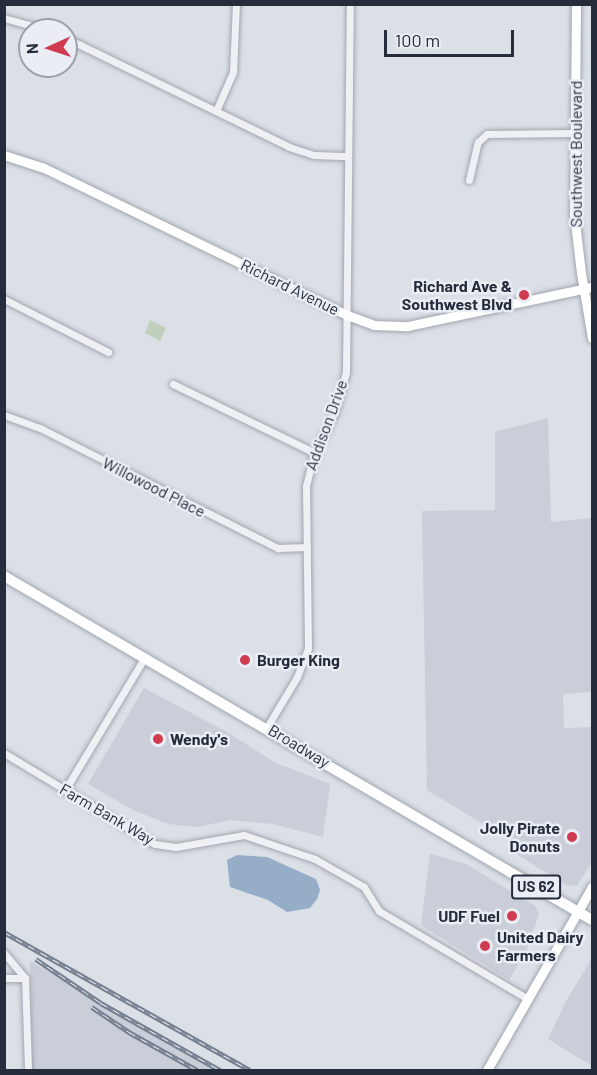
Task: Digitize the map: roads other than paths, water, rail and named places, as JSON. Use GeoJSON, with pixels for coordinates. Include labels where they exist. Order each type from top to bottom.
{"type":"FeatureCollection","features":[{"type":"Feature","properties":{"kind":"main road","name":"Broadway"},"geometry":{"type":"LineString","coordinates":[[4,576],[267,727],[592,920]]}},
{"type":"Feature","properties":{"kind":"street"},"geometry":{"type":"LineString","coordinates":[[216,111],[232,72],[236,4]]}},
{"type":"Feature","properties":{"kind":"street","name":"Addison Drive"},"geometry":{"type":"LineString","coordinates":[[267,727],[297,677],[308,648],[306,486],[315,453],[341,393],[346,372],[350,4]]}},
{"type":"Feature","properties":{"kind":"street","name":"Southwest Boulevard"},"geometry":{"type":"LineString","coordinates":[[574,5],[574,214],[588,288],[592,338]]}},
{"type":"Feature","properties":{"kind":"street"},"geometry":{"type":"LineString","coordinates":[[78,44],[303,152],[348,156]]}},
{"type":"Feature","properties":{"kind":"street"},"geometry":{"type":"LineString","coordinates":[[469,180],[478,142],[487,134],[575,133]]}},
{"type":"Feature","properties":{"kind":"street","name":"Richard Avenue"},"geometry":{"type":"LineString","coordinates":[[4,155],[42,167],[346,315],[374,325],[398,327],[588,288]]}},
{"type":"Feature","properties":{"kind":"street"},"geometry":{"type":"LineString","coordinates":[[4,299],[108,352]]}},
{"type":"Feature","properties":{"kind":"street"},"geometry":{"type":"LineString","coordinates":[[173,384],[315,453]]}},
{"type":"Feature","properties":{"kind":"street","name":"Willowood Place"},"geometry":{"type":"LineString","coordinates":[[4,415],[40,428],[278,548],[307,547]]}},
{"type":"Feature","properties":{"kind":"street"},"geometry":{"type":"LineString","coordinates":[[65,790],[145,657]]}},
{"type":"Feature","properties":{"kind":"street","name":"Farm Bank Way"},"geometry":{"type":"LineString","coordinates":[[4,753],[155,844],[176,847],[244,835],[315,859],[364,887],[379,911],[528,999]]}},
{"type":"Feature","properties":{"kind":"street"},"geometry":{"type":"LineString","coordinates":[[487,1071],[592,887]]}},
{"type":"Feature","properties":{"kind":"street"},"geometry":{"type":"LineString","coordinates":[[4,953],[25,978],[28,1071]]}},
{"type":"Feature","properties":{"kind":"street"},"geometry":{"type":"LineString","coordinates":[[4,978],[25,978]]}},
{"type":"Feature","properties":{"kind":"water"},"geometry":{"type":"Polygon","coordinates":[[[237,855],[267,857],[316,879],[320,890],[317,899],[310,908],[287,912],[268,900],[230,887],[227,860],[237,855]]]}},
{"type":"Feature","properties":{"kind":"railway"},"geometry":{"type":"LineString","coordinates":[[4,932],[250,1070]]}},
{"type":"Feature","properties":{"kind":"railway"},"geometry":{"type":"LineString","coordinates":[[36,959],[101,1003],[220,1070]]}},
{"type":"Feature","properties":{"kind":"railway"},"geometry":{"type":"LineString","coordinates":[[92,1007],[129,1032],[197,1070]]}},
{"type":"Feature","properties":{"kind":"place","name":"Richard Ave & Southwest Blvd"},"geometry":{"type":"Point","coordinates":[524,295]}},
{"type":"Feature","properties":{"kind":"place","name":"Burger King"},"geometry":{"type":"Point","coordinates":[245,660]}},
{"type":"Feature","properties":{"kind":"place","name":"Wendy's"},"geometry":{"type":"Point","coordinates":[158,739]}},
{"type":"Feature","properties":{"kind":"place","name":"Jolly Pirate Donuts"},"geometry":{"type":"Point","coordinates":[572,837]}},
{"type":"Feature","properties":{"kind":"place","name":"UDF Fuel"},"geometry":{"type":"Point","coordinates":[512,916]}},
{"type":"Feature","properties":{"kind":"place","name":"United Dairy Farmers"},"geometry":{"type":"Point","coordinates":[485,946]}}]}
